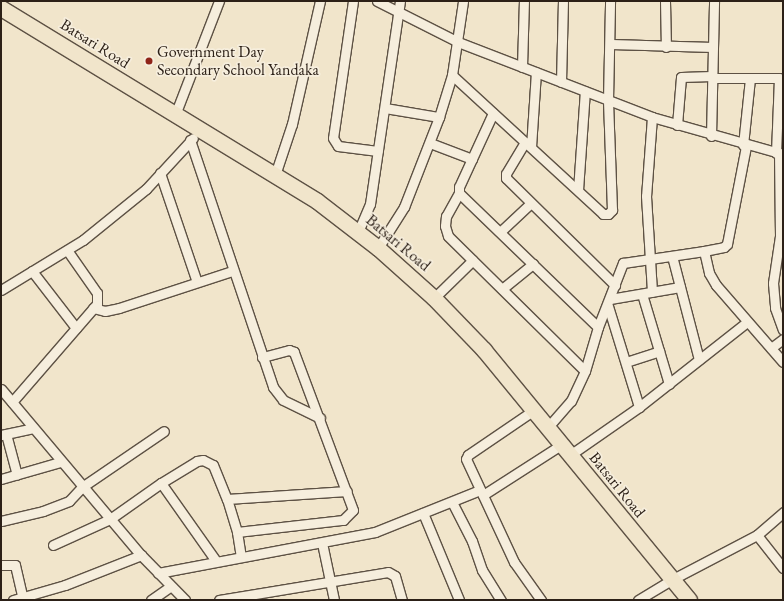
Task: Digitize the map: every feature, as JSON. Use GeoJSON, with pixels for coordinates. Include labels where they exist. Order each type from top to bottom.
{"type":"FeatureCollection","features":[{"type":"Feature","properties":{"kind":"main road","name":"Batsari Road"},"geometry":{"type":"LineString","coordinates":[[1,8],[175,114],[195,135],[275,175],[317,201],[378,248],[434,298],[484,350],[548,426],[671,580],[689,600]]}},
{"type":"Feature","properties":{"kind":"street"},"geometry":{"type":"LineString","coordinates":[[175,114],[219,1]]}},
{"type":"Feature","properties":{"kind":"street"},"geometry":{"type":"LineString","coordinates":[[275,175],[292,124],[320,1]]}},
{"type":"Feature","properties":{"kind":"street"},"geometry":{"type":"LineString","coordinates":[[353,1],[333,138],[338,146],[378,151]]}},
{"type":"Feature","properties":{"kind":"street"},"geometry":{"type":"LineString","coordinates":[[377,1],[458,42],[652,117],[711,136],[779,153]]}},
{"type":"Feature","properties":{"kind":"street"},"geometry":{"type":"LineString","coordinates":[[358,232],[370,204],[400,1]]}},
{"type":"Feature","properties":{"kind":"street"},"geometry":{"type":"LineString","coordinates":[[378,248],[404,207],[439,118],[452,75],[463,1]]}},
{"type":"Feature","properties":{"kind":"street"},"geometry":{"type":"LineString","coordinates":[[522,67],[524,1]]}},
{"type":"Feature","properties":{"kind":"street"},"geometry":{"type":"LineString","coordinates":[[561,82],[562,1]]}},
{"type":"Feature","properties":{"kind":"street"},"geometry":{"type":"LineString","coordinates":[[452,75],[603,214],[608,214],[612,210],[608,100],[611,44],[610,1]]}},
{"type":"Feature","properties":{"kind":"street"},"geometry":{"type":"LineString","coordinates":[[665,1],[666,47]]}},
{"type":"Feature","properties":{"kind":"street"},"geometry":{"type":"LineString","coordinates":[[711,136],[714,1]]}},
{"type":"Feature","properties":{"kind":"street"},"geometry":{"type":"LineString","coordinates":[[611,44],[666,47],[712,47]]}},
{"type":"Feature","properties":{"kind":"street"},"geometry":{"type":"LineString","coordinates":[[536,72],[528,145],[505,176],[615,285]]}},
{"type":"Feature","properties":{"kind":"street"},"geometry":{"type":"LineString","coordinates":[[677,125],[681,77],[776,77],[780,81],[779,272],[773,283],[775,308],[783,330]]}},
{"type":"Feature","properties":{"kind":"street"},"geometry":{"type":"LineString","coordinates":[[548,426],[571,401],[585,371],[598,327],[623,263],[704,251],[724,247],[727,244],[744,145],[750,78]]}},
{"type":"Feature","properties":{"kind":"street"},"geometry":{"type":"LineString","coordinates":[[578,190],[585,91]]}},
{"type":"Feature","properties":{"kind":"street"},"geometry":{"type":"LineString","coordinates":[[385,108],[439,118]]}},
{"type":"Feature","properties":{"kind":"street"},"geometry":{"type":"LineString","coordinates":[[493,113],[459,186],[459,193],[446,216],[444,226],[448,236],[585,371]]}},
{"type":"Feature","properties":{"kind":"street"},"geometry":{"type":"LineString","coordinates":[[652,117],[646,179],[652,292]]}},
{"type":"Feature","properties":{"kind":"street"},"geometry":{"type":"LineString","coordinates":[[1,290],[68,250],[140,194],[195,135]]}},
{"type":"Feature","properties":{"kind":"street"},"geometry":{"type":"LineString","coordinates":[[195,135],[232,271],[272,387],[283,400],[320,418]]}},
{"type":"Feature","properties":{"kind":"street"},"geometry":{"type":"LineString","coordinates":[[430,143],[472,159]]}},
{"type":"Feature","properties":{"kind":"street"},"geometry":{"type":"LineString","coordinates":[[160,173],[197,282]]}},
{"type":"Feature","properties":{"kind":"street"},"geometry":{"type":"LineString","coordinates":[[459,193],[598,327]]}},
{"type":"Feature","properties":{"kind":"street"},"geometry":{"type":"LineString","coordinates":[[500,232],[531,203]]}},
{"type":"Feature","properties":{"kind":"street"},"geometry":{"type":"LineString","coordinates":[[12,402],[97,304],[97,293],[68,250]]}},
{"type":"Feature","properties":{"kind":"street"},"geometry":{"type":"LineString","coordinates":[[704,251],[709,273],[716,284],[747,322],[783,362]]}},
{"type":"Feature","properties":{"kind":"street"},"geometry":{"type":"LineString","coordinates":[[672,256],[699,360]]}},
{"type":"Feature","properties":{"kind":"street"},"geometry":{"type":"LineString","coordinates":[[434,298],[474,260]]}},
{"type":"Feature","properties":{"kind":"street"},"geometry":{"type":"LineString","coordinates":[[502,289],[532,264]]}},
{"type":"Feature","properties":{"kind":"street"},"geometry":{"type":"LineString","coordinates":[[32,271],[76,328]]}},
{"type":"Feature","properties":{"kind":"street"},"geometry":{"type":"LineString","coordinates":[[93,308],[105,311],[119,308],[232,271]]}},
{"type":"Feature","properties":{"kind":"street"},"geometry":{"type":"LineString","coordinates":[[609,302],[680,287]]}},
{"type":"Feature","properties":{"kind":"street"},"geometry":{"type":"LineString","coordinates":[[642,294],[669,384]]}},
{"type":"Feature","properties":{"kind":"street"},"geometry":{"type":"LineString","coordinates":[[609,302],[639,407]]}},
{"type":"Feature","properties":{"kind":"street"},"geometry":{"type":"LineString","coordinates":[[158,573],[241,556],[322,543],[374,532],[452,502],[481,493],[566,450],[639,407],[747,322]]}},
{"type":"Feature","properties":{"kind":"street"},"geometry":{"type":"LineString","coordinates":[[771,348],[783,339]]}},
{"type":"Feature","properties":{"kind":"street"},"geometry":{"type":"LineString","coordinates":[[237,532],[343,520],[352,510],[347,491],[294,352],[289,350],[262,357]]}},
{"type":"Feature","properties":{"kind":"street"},"geometry":{"type":"LineString","coordinates":[[626,362],[659,351]]}},
{"type":"Feature","properties":{"kind":"street"},"geometry":{"type":"LineString","coordinates":[[1,389],[60,462],[141,555],[185,600]]}},
{"type":"Feature","properties":{"kind":"street"},"geometry":{"type":"LineString","coordinates":[[534,410],[468,455],[466,464],[514,562],[541,600]]}},
{"type":"Feature","properties":{"kind":"street"},"geometry":{"type":"LineString","coordinates":[[17,474],[3,435],[33,428]]}},
{"type":"Feature","properties":{"kind":"street"},"geometry":{"type":"LineString","coordinates":[[1,521],[43,511],[69,501],[82,487],[164,431]]}},
{"type":"Feature","properties":{"kind":"street"},"geometry":{"type":"LineString","coordinates":[[54,545],[110,519],[161,483],[197,461],[209,461],[227,499],[237,532],[241,556]]}},
{"type":"Feature","properties":{"kind":"street"},"geometry":{"type":"LineString","coordinates":[[1,479],[60,462]]}},
{"type":"Feature","properties":{"kind":"street"},"geometry":{"type":"LineString","coordinates":[[161,483],[216,561]]}},
{"type":"Feature","properties":{"kind":"street"},"geometry":{"type":"LineString","coordinates":[[227,499],[347,491]]}},
{"type":"Feature","properties":{"kind":"street"},"geometry":{"type":"LineString","coordinates":[[452,502],[472,541],[482,570],[501,600]]}},
{"type":"Feature","properties":{"kind":"street"},"geometry":{"type":"LineString","coordinates":[[638,600],[671,580],[756,535],[783,512]]}},
{"type":"Feature","properties":{"kind":"street"},"geometry":{"type":"LineString","coordinates":[[423,513],[458,600]]}},
{"type":"Feature","properties":{"kind":"street"},"geometry":{"type":"LineString","coordinates":[[756,535],[782,565]]}},
{"type":"Feature","properties":{"kind":"street"},"geometry":{"type":"LineString","coordinates":[[322,543],[334,600]]}},
{"type":"Feature","properties":{"kind":"street"},"geometry":{"type":"LineString","coordinates":[[13,600],[23,599],[65,585],[141,555]]}},
{"type":"Feature","properties":{"kind":"street"},"geometry":{"type":"LineString","coordinates":[[1,565],[9,563],[15,565],[23,599]]}},
{"type":"Feature","properties":{"kind":"street"},"geometry":{"type":"LineString","coordinates":[[219,600],[265,597],[330,583],[392,573],[402,600]]}},
{"type":"Feature","properties":{"kind":"street"},"geometry":{"type":"LineString","coordinates":[[151,600],[171,586]]}},
{"type":"Feature","properties":{"kind":"place","name":"Government Day Secondary School Yandaka"},"geometry":{"type":"Point","coordinates":[149,61]}}]}
